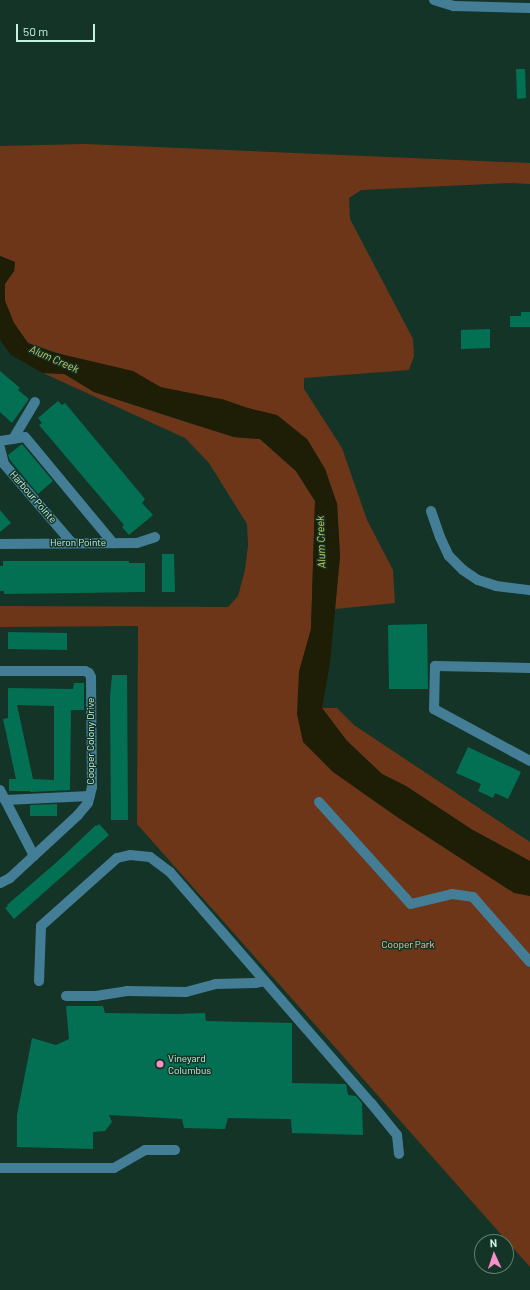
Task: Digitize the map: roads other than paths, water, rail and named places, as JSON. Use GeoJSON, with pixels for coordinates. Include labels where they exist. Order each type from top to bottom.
{"type":"FeatureCollection","features":[{"type":"Feature","properties":{"kind":"street"},"geometry":{"type":"LineString","coordinates":[[434,0],[454,6],[530,8]]}},
{"type":"Feature","properties":{"kind":"street"},"geometry":{"type":"LineString","coordinates":[[12,439],[35,402]]}},
{"type":"Feature","properties":{"kind":"street"},"geometry":{"type":"LineString","coordinates":[[0,441],[25,438],[113,543]]}},
{"type":"Feature","properties":{"kind":"street","name":"Harbour Pointe"},"geometry":{"type":"LineString","coordinates":[[0,448],[4,464],[72,542]]}},
{"type":"Feature","properties":{"kind":"street"},"geometry":{"type":"LineString","coordinates":[[431,511],[440,537],[449,556],[462,570],[478,580],[496,586],[530,590]]}},
{"type":"Feature","properties":{"kind":"street","name":"Heron Pointe"},"geometry":{"type":"LineString","coordinates":[[0,544],[72,542],[137,543],[155,537]]}},
{"type":"Feature","properties":{"kind":"street"},"geometry":{"type":"LineString","coordinates":[[530,668],[435,666],[434,709],[530,761]]}},
{"type":"Feature","properties":{"kind":"street","name":"Cooper Colony Drive"},"geometry":{"type":"LineString","coordinates":[[0,671],[85,671],[89,673],[91,677],[92,787],[88,803],[78,815],[10,878],[0,883]]}},
{"type":"Feature","properties":{"kind":"street"},"geometry":{"type":"LineString","coordinates":[[0,790],[34,856]]}},
{"type":"Feature","properties":{"kind":"street"},"geometry":{"type":"LineString","coordinates":[[5,800],[90,796]]}},
{"type":"Feature","properties":{"kind":"street"},"geometry":{"type":"LineString","coordinates":[[319,802],[411,904],[452,894],[473,897],[530,962]]}},
{"type":"Feature","properties":{"kind":"street"},"geometry":{"type":"LineString","coordinates":[[39,981],[41,926],[117,858],[130,855],[150,857],[170,872],[397,1135],[398,1154]]}},
{"type":"Feature","properties":{"kind":"street"},"geometry":{"type":"LineString","coordinates":[[66,996],[96,996],[127,991],[186,992],[215,984],[255,983],[265,981]]}},
{"type":"Feature","properties":{"kind":"street"},"geometry":{"type":"LineString","coordinates":[[0,1168],[114,1168],[145,1150],[175,1150]]}},
{"type":"Feature","properties":{"kind":"water"},"geometry":{"type":"Polygon","coordinates":[[[0,256],[15,262],[14,271],[5,284],[5,301],[14,323],[28,343],[52,352],[133,371],[164,389],[174,409],[248,408],[277,415],[307,439],[325,469],[337,504],[340,556],[330,663],[322,708],[347,741],[382,774],[406,786],[471,829],[530,861],[530,896],[514,893],[397,817],[333,772],[303,742],[297,714],[299,671],[311,629],[315,501],[296,471],[260,439],[234,437],[94,392],[65,374],[43,373],[11,355],[0,340],[0,256]]]}},
{"type":"Feature","properties":{"kind":"waterway","name":"Alum Creek"},"geometry":{"type":"LineString","coordinates":[[144,393],[220,408],[246,417]]}},
{"type":"Feature","properties":{"kind":"place","name":"Vineyard Columbus"},"geometry":{"type":"Point","coordinates":[160,1064]}},
{"type":"Feature","properties":{"kind":"park label","name":"Cooper Park"},"geometry":{"type":"Point","coordinates":[408,945]}}]}
